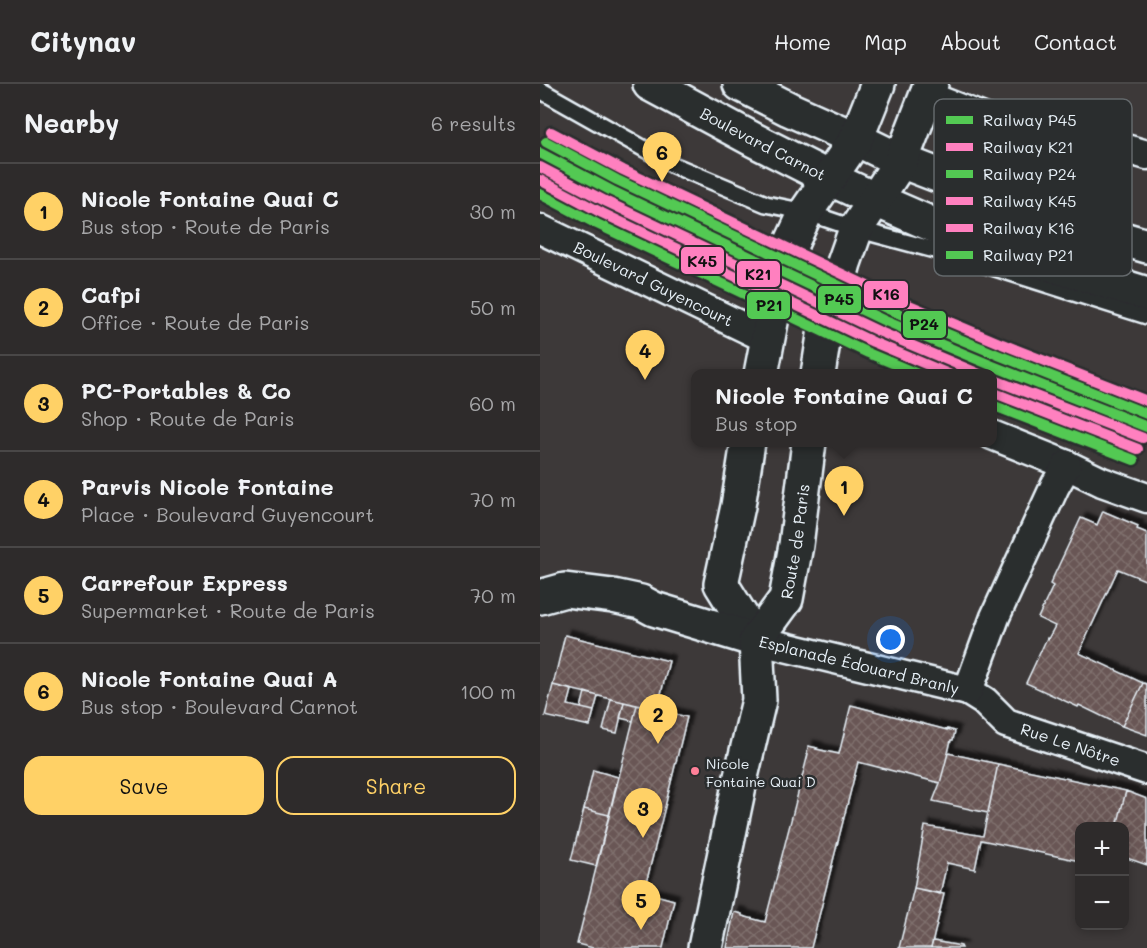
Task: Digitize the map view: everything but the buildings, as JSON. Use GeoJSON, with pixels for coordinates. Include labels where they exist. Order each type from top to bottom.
{"type":"FeatureCollection","features":[{"type":"Feature","properties":{"kind":"main road","name":"Boulevard Carnot"},"geometry":{"type":"LineString","coordinates":[[650,84],[829,178],[934,225]]}},
{"type":"Feature","properties":{"kind":"main road"},"geometry":{"type":"LineString","coordinates":[[740,84],[789,110],[934,174]]}},
{"type":"Feature","properties":{"kind":"main road"},"geometry":{"type":"LineString","coordinates":[[762,369],[792,242],[806,212],[856,139],[878,84]]}},
{"type":"Feature","properties":{"kind":"main road"},"geometry":{"type":"LineString","coordinates":[[824,369],[825,336],[844,263],[856,229],[901,161],[931,87]]}},
{"type":"Feature","properties":{"kind":"main road"},"geometry":{"type":"LineString","coordinates":[[1132,242],[1147,246]]}},
{"type":"Feature","properties":{"kind":"main road","name":"Boulevard Carnot"},"geometry":{"type":"LineString","coordinates":[[1088,276],[1147,294]]}},
{"type":"Feature","properties":{"kind":"main road"},"geometry":{"type":"LineString","coordinates":[[705,948],[759,700],[756,640],[721,584],[738,506],[747,447]]}},
{"type":"Feature","properties":{"kind":"main road","name":"Route de Paris"},"geometry":{"type":"LineString","coordinates":[[756,640],[786,599],[796,545],[808,447]]}},
{"type":"Feature","properties":{"kind":"main road","name":"Esplanade Édouard Branly"},"geometry":{"type":"LineString","coordinates":[[540,597],[565,590],[613,596],[641,602],[654,609],[756,640]]}},
{"type":"Feature","properties":{"kind":"street"},"geometry":{"type":"LineString","coordinates":[[1132,151],[1147,155]]}},
{"type":"Feature","properties":{"kind":"street","name":"Boulevard Guyencourt"},"geometry":{"type":"LineString","coordinates":[[540,229],[770,328]]}},
{"type":"Feature","properties":{"kind":"street"},"geometry":{"type":"LineString","coordinates":[[997,437],[1102,482],[1147,498]]}},
{"type":"Feature","properties":{"kind":"street","name":"Esplanade Édouard Branly"},"geometry":{"type":"LineString","coordinates":[[756,640],[969,691],[995,617],[1066,465]]}},
{"type":"Feature","properties":{"kind":"street","name":"Rue Le Nôtre"},"geometry":{"type":"LineString","coordinates":[[969,691],[984,701],[1006,723],[1147,770]]}},
{"type":"Feature","properties":{"kind":"lane"},"geometry":{"type":"LineString","coordinates":[[931,87],[958,99]]}},
{"type":"Feature","properties":{"kind":"lane"},"geometry":{"type":"LineString","coordinates":[[540,90],[692,174],[766,204],[806,212],[856,229],[934,250]]}},
{"type":"Feature","properties":{"kind":"lane"},"geometry":{"type":"LineString","coordinates":[[1020,276],[1147,316]]}},
{"type":"Feature","properties":{"kind":"rail line","name":"K16"},"geometry":{"type":"LineString","coordinates":[[551,132],[623,170],[893,298],[1147,401]]}},
{"type":"Feature","properties":{"kind":"rail line","name":"P24"},"geometry":{"type":"LineString","coordinates":[[546,142],[617,180],[888,309],[1147,414]]}},
{"type":"Feature","properties":{"kind":"rail line","name":"P45"},"geometry":{"type":"LineString","coordinates":[[540,153],[612,191],[883,320],[1147,427]]}},
{"type":"Feature","properties":{"kind":"rail line","name":"K21"},"geometry":{"type":"LineString","coordinates":[[540,167],[607,202],[878,331],[968,369]]}},
{"type":"Feature","properties":{"kind":"rail line","name":"K45"},"geometry":{"type":"LineString","coordinates":[[540,180],[602,213],[873,342],[937,369]]}},
{"type":"Feature","properties":{"kind":"rail line","name":"P21"},"geometry":{"type":"LineString","coordinates":[[540,194],[597,224],[906,369]]}},
{"type":"Feature","properties":{"kind":"rail line","name":"K21"},"geometry":{"type":"LineString","coordinates":[[997,381],[1143,438]]}},
{"type":"Feature","properties":{"kind":"rail line","name":"K45"},"geometry":{"type":"LineString","coordinates":[[997,394],[1138,449]]}},
{"type":"Feature","properties":{"kind":"rail line","name":"P21"},"geometry":{"type":"LineString","coordinates":[[997,407],[1134,460]]}},
{"type":"Feature","properties":{"kind":"place","name":"Nicole Fontaine Quai A"},"geometry":{"type":"Point","coordinates":[662,182]}},
{"type":"Feature","properties":{"kind":"place","name":"Parvis Nicole Fontaine"},"geometry":{"type":"Point","coordinates":[645,380]}},
{"type":"Feature","properties":{"kind":"place","name":"Nicole Fontaine Quai C"},"geometry":{"type":"Point","coordinates":[844,516]}},
{"type":"Feature","properties":{"kind":"place","name":"Cafpi"},"geometry":{"type":"Point","coordinates":[658,744]}},
{"type":"Feature","properties":{"kind":"place","name":"Nicole Fontaine Quai D"},"geometry":{"type":"Point","coordinates":[695,771]}},
{"type":"Feature","properties":{"kind":"place","name":"PC-Portables & Co"},"geometry":{"type":"Point","coordinates":[643,838]}},
{"type":"Feature","properties":{"kind":"place","name":"Carrefour Express"},"geometry":{"type":"Point","coordinates":[641,930]}}]}
